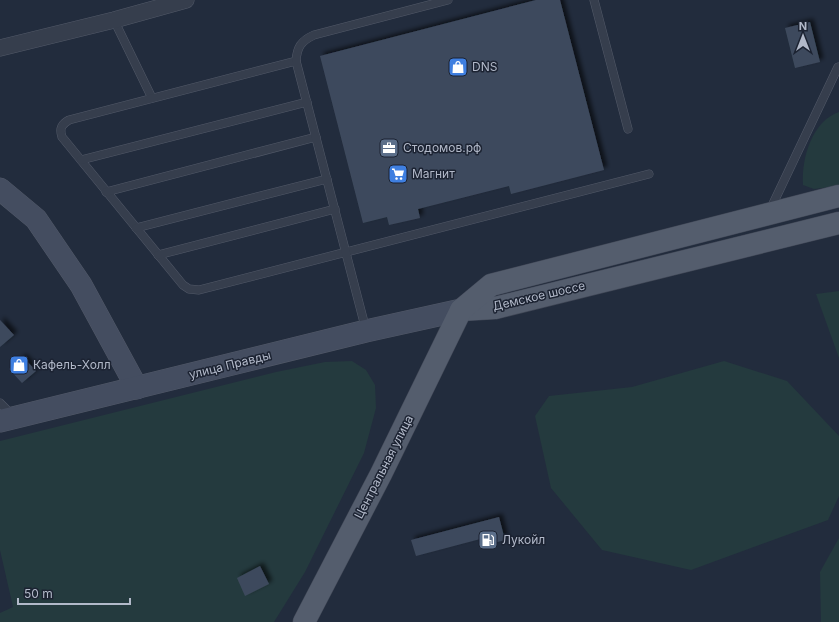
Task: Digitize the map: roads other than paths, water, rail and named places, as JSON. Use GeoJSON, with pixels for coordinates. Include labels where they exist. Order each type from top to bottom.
{"type":"FeatureCollection","features":[{"type":"Feature","properties":{"kind":"main road"},"geometry":{"type":"LineString","coordinates":[[0,189],[36,219],[81,285],[137,388]]}},
{"type":"Feature","properties":{"kind":"main road","name":"Демское шоссе"},"geometry":{"type":"LineString","coordinates":[[461,310],[491,286],[839,196]]}},
{"type":"Feature","properties":{"kind":"main road","name":"Демское шоссе"},"geometry":{"type":"LineString","coordinates":[[461,310],[495,308],[839,223]]}},
{"type":"Feature","properties":{"kind":"main road","name":"улица Правды"},"geometry":{"type":"LineString","coordinates":[[5,414],[137,388],[366,331],[461,310]]}},
{"type":"Feature","properties":{"kind":"main road","name":"Центральная улица"},"geometry":{"type":"LineString","coordinates":[[304,622],[380,474],[461,310]]}},
{"type":"Feature","properties":{"kind":"street"},"geometry":{"type":"LineString","coordinates":[[0,48],[114,20],[186,0]]}},
{"type":"Feature","properties":{"kind":"lane"},"geometry":{"type":"LineString","coordinates":[[366,331],[296,61],[296,52],[303,40],[314,35],[448,0]]}},
{"type":"Feature","properties":{"kind":"lane"},"geometry":{"type":"LineString","coordinates":[[594,0],[628,129]]}},
{"type":"Feature","properties":{"kind":"lane"},"geometry":{"type":"LineString","coordinates":[[114,20],[152,98]]}},
{"type":"Feature","properties":{"kind":"lane"},"geometry":{"type":"LineString","coordinates":[[296,61],[69,120],[63,123],[60,132],[62,137],[183,286],[189,289],[199,290],[649,174]]}},
{"type":"Feature","properties":{"kind":"lane"},"geometry":{"type":"LineString","coordinates":[[768,214],[839,67]]}},
{"type":"Feature","properties":{"kind":"lane"},"geometry":{"type":"LineString","coordinates":[[81,160],[307,102]]}},
{"type":"Feature","properties":{"kind":"lane"},"geometry":{"type":"LineString","coordinates":[[106,192],[316,137]]}},
{"type":"Feature","properties":{"kind":"lane"},"geometry":{"type":"LineString","coordinates":[[136,228],[327,179]]}},
{"type":"Feature","properties":{"kind":"lane"},"geometry":{"type":"LineString","coordinates":[[158,255],[335,209]]}},
{"type":"Feature","properties":{"kind":"place","name":"DNS"},"geometry":{"type":"Point","coordinates":[458,67]}},
{"type":"Feature","properties":{"kind":"place","name":"Стодомов.рф"},"geometry":{"type":"Point","coordinates":[389,148]}},
{"type":"Feature","properties":{"kind":"place","name":"Магнит"},"geometry":{"type":"Point","coordinates":[398,174]}},
{"type":"Feature","properties":{"kind":"place","name":"Кафель-Холл"},"geometry":{"type":"Point","coordinates":[19,365]}},
{"type":"Feature","properties":{"kind":"place","name":"Лукойл"},"geometry":{"type":"Point","coordinates":[488,540]}}]}
